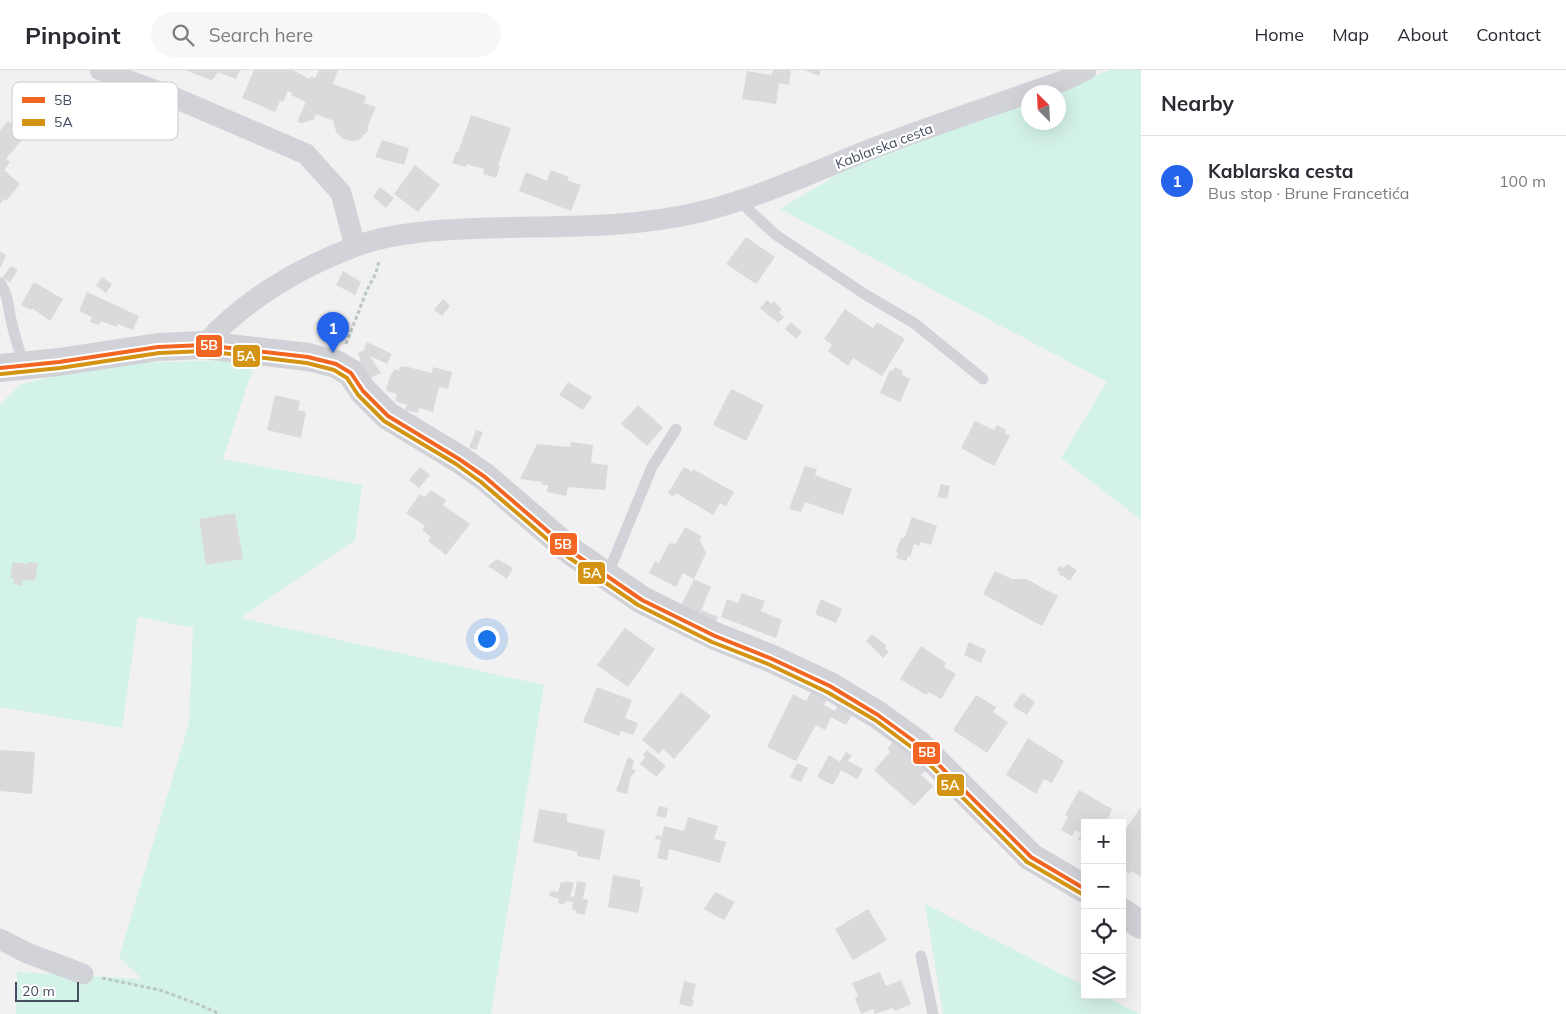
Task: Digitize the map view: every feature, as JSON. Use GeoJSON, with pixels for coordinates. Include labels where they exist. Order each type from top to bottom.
{"type":"FeatureCollection","features":[{"type":"Feature","properties":{"kind":"street"},"geometry":{"type":"LineString","coordinates":[[100,70],[132,82]]}},
{"type":"Feature","properties":{"kind":"street","name":"Kablarska cesta"},"geometry":{"type":"LineString","coordinates":[[1052,85],[1086,70]]}},
{"type":"Feature","properties":{"kind":"street","name":"Kablarska cesta"},"geometry":{"type":"LineString","coordinates":[[204,345],[222,324],[240,309],[287,279],[355,246],[391,237],[444,230],[602,226],[644,223],[700,212],[740,201],[886,144],[1021,96]]}},
{"type":"Feature","properties":{"kind":"street"},"geometry":{"type":"LineString","coordinates":[[178,99],[306,154],[341,193],[355,246]]}},
{"type":"Feature","properties":{"kind":"street"},"geometry":{"type":"LineString","coordinates":[[12,367],[158,347],[204,345],[308,357],[339,365],[351,372],[363,391],[388,416],[485,477],[552,536],[642,600],[715,636],[770,658],[830,686],[878,715],[918,744],[1031,857],[1081,887]]}},
{"type":"Feature","properties":{"kind":"street"},"geometry":{"type":"LineString","coordinates":[[1126,915],[1141,925]]}},
{"type":"Feature","properties":{"kind":"street"},"geometry":{"type":"LineString","coordinates":[[0,939],[27,953],[83,974]]}},
{"type":"Feature","properties":{"kind":"lane"},"geometry":{"type":"LineString","coordinates":[[740,201],[776,235],[866,295],[914,323],[983,379]]}},
{"type":"Feature","properties":{"kind":"lane"},"geometry":{"type":"LineString","coordinates":[[0,282],[5,289],[11,321],[12,367]]}},
{"type":"Feature","properties":{"kind":"lane"},"geometry":{"type":"LineString","coordinates":[[607,576],[652,467],[676,429]]}},
{"type":"Feature","properties":{"kind":"lane"},"geometry":{"type":"LineString","coordinates":[[921,956],[933,1014]]}},
{"type":"Feature","properties":{"kind":"path"},"geometry":{"type":"LineString","coordinates":[[339,365],[367,290],[376,273],[379,260],[391,237]]}},
{"type":"Feature","properties":{"kind":"path"},"geometry":{"type":"LineString","coordinates":[[83,974],[160,990],[220,1014]]}},
{"type":"Feature","properties":{"kind":"green space"},"geometry":{"type":"Polygon","coordinates":[[[1110,70],[1141,70],[1141,520],[1061,458],[1107,382],[780,209],[864,159],[1021,102],[1021,130],[1066,130],[1066,86],[1110,70]]]}},
{"type":"Feature","properties":{"kind":"green space"},"geometry":{"type":"Polygon","coordinates":[[[256,359],[223,459],[362,485],[355,540],[240,618],[544,685],[491,1014],[16,1014],[17,972],[142,979],[119,957],[189,723],[193,628],[138,617],[122,728],[0,707],[0,405],[21,384],[108,364],[256,359]]]}},
{"type":"Feature","properties":{"kind":"green space"},"geometry":{"type":"Polygon","coordinates":[[[925,904],[1081,984],[1081,999],[1111,999],[1139,1014],[943,1014],[925,904]]]}},
{"type":"Feature","properties":{"kind":"building"},"geometry":{"type":"Polygon","coordinates":[[[185,70],[240,70],[236,79],[218,72],[211,80],[185,70]]]}},
{"type":"Feature","properties":{"kind":"building"},"geometry":{"type":"Polygon","coordinates":[[[254,70],[293,70],[310,79],[311,76],[315,78],[319,70],[338,70],[333,84],[366,96],[364,103],[376,107],[367,128],[369,129],[368,131],[359,140],[351,141],[343,139],[337,133],[334,121],[316,114],[313,121],[297,122],[306,102],[291,95],[292,93],[288,91],[283,102],[280,101],[275,112],[242,98],[254,70]]]}},
{"type":"Feature","properties":{"kind":"building"},"geometry":{"type":"Polygon","coordinates":[[[773,70],[791,70],[789,85],[779,83],[776,104],[742,99],[747,71],[772,75],[773,70]]]}},
{"type":"Feature","properties":{"kind":"building"},"geometry":{"type":"Polygon","coordinates":[[[804,70],[821,70],[819,76],[804,70]]]}},
{"type":"Feature","properties":{"kind":"building"},"geometry":{"type":"Polygon","coordinates":[[[471,115],[511,128],[498,166],[500,167],[496,178],[483,174],[484,169],[466,164],[466,167],[452,163],[456,152],[458,152],[471,115]]]}},
{"type":"Feature","properties":{"kind":"building"},"geometry":{"type":"Polygon","coordinates":[[[8,121],[12,124],[12,140],[22,140],[6,159],[10,162],[4,170],[20,184],[6,201],[4,199],[0,204],[0,130],[8,121]]]}},
{"type":"Feature","properties":{"kind":"building"},"geometry":{"type":"Polygon","coordinates":[[[382,140],[409,148],[404,165],[375,157],[382,140]]]}},
{"type":"Feature","properties":{"kind":"building"},"geometry":{"type":"Polygon","coordinates":[[[415,165],[440,185],[418,212],[394,194],[415,165]]]}},
{"type":"Feature","properties":{"kind":"building"},"geometry":{"type":"Polygon","coordinates":[[[551,170],[569,177],[567,180],[581,185],[571,211],[519,191],[526,172],[547,181],[551,170]]]}},
{"type":"Feature","properties":{"kind":"building"},"geometry":{"type":"Polygon","coordinates":[[[380,187],[394,198],[386,208],[373,197],[380,187]]]}},
{"type":"Feature","properties":{"kind":"building"},"geometry":{"type":"Polygon","coordinates":[[[746,237],[775,257],[756,284],[726,264],[746,237]]]}},
{"type":"Feature","properties":{"kind":"building"},"geometry":{"type":"Polygon","coordinates":[[[0,252],[6,255],[0,269],[0,252]]]}},
{"type":"Feature","properties":{"kind":"building"},"geometry":{"type":"Polygon","coordinates":[[[11,266],[18,270],[10,282],[2,278],[11,266]]]}},
{"type":"Feature","properties":{"kind":"building"},"geometry":{"type":"Polygon","coordinates":[[[343,271],[361,282],[355,295],[336,285],[343,271]]]}},
{"type":"Feature","properties":{"kind":"building"},"geometry":{"type":"Polygon","coordinates":[[[102,277],[112,284],[106,293],[96,286],[102,277]]]}},
{"type":"Feature","properties":{"kind":"building"},"geometry":{"type":"Polygon","coordinates":[[[34,282],[63,299],[50,321],[32,308],[31,310],[21,305],[34,282]]]}},
{"type":"Feature","properties":{"kind":"building"},"geometry":{"type":"Polygon","coordinates":[[[87,292],[139,316],[133,330],[118,324],[117,327],[101,321],[99,325],[90,322],[92,317],[79,311],[87,292]]]}},
{"type":"Feature","properties":{"kind":"building"},"geometry":{"type":"Polygon","coordinates":[[[443,299],[450,306],[442,316],[434,310],[443,299]]]}},
{"type":"Feature","properties":{"kind":"building"},"geometry":{"type":"Polygon","coordinates":[[[767,300],[772,304],[774,301],[782,310],[779,312],[784,317],[778,323],[760,308],[767,300]]]}},
{"type":"Feature","properties":{"kind":"building"},"geometry":{"type":"Polygon","coordinates":[[[845,309],[873,328],[877,322],[905,339],[882,376],[853,358],[848,366],[828,351],[832,345],[824,339],[845,309]]]}},
{"type":"Feature","properties":{"kind":"building"},"geometry":{"type":"Polygon","coordinates":[[[791,322],[802,332],[796,339],[785,329],[791,322]]]}},
{"type":"Feature","properties":{"kind":"building"},"geometry":{"type":"Polygon","coordinates":[[[367,342],[392,354],[387,364],[370,356],[381,373],[370,378],[361,363],[358,353],[366,349],[364,348],[367,342]]]}},
{"type":"Feature","properties":{"kind":"building"},"geometry":{"type":"Polygon","coordinates":[[[404,366],[432,373],[433,367],[452,372],[448,389],[439,387],[433,412],[419,408],[418,413],[405,410],[407,405],[395,401],[397,394],[386,391],[390,376],[395,369],[399,371],[400,367],[404,366]]]}},
{"type":"Feature","properties":{"kind":"building"},"geometry":{"type":"Polygon","coordinates":[[[895,367],[903,371],[902,375],[910,379],[900,402],[880,393],[890,370],[893,371],[895,367]]]}},
{"type":"Feature","properties":{"kind":"building"},"geometry":{"type":"Polygon","coordinates":[[[568,382],[592,397],[583,410],[559,395],[568,382]]]}},
{"type":"Feature","properties":{"kind":"building"},"geometry":{"type":"Polygon","coordinates":[[[731,389],[764,405],[746,441],[713,425],[731,389]]]}},
{"type":"Feature","properties":{"kind":"building"},"geometry":{"type":"Polygon","coordinates":[[[275,395],[300,401],[298,410],[306,412],[301,438],[267,430],[275,395]]]}},
{"type":"Feature","properties":{"kind":"building"},"geometry":{"type":"Polygon","coordinates":[[[638,405],[663,428],[647,446],[621,424],[638,405]]]}},
{"type":"Feature","properties":{"kind":"building"},"geometry":{"type":"Polygon","coordinates":[[[975,421],[994,430],[997,425],[1006,430],[1005,433],[1010,436],[994,466],[961,448],[975,421]]]}},
{"type":"Feature","properties":{"kind":"building"},"geometry":{"type":"Polygon","coordinates":[[[476,430],[483,432],[476,450],[469,448],[476,430]]]}},
{"type":"Feature","properties":{"kind":"building"},"geometry":{"type":"Polygon","coordinates":[[[571,442],[593,445],[591,463],[608,465],[605,490],[568,487],[566,496],[547,492],[548,485],[542,485],[542,482],[520,479],[537,444],[570,447],[571,442]]]}},
{"type":"Feature","properties":{"kind":"building"},"geometry":{"type":"Polygon","coordinates":[[[805,466],[817,469],[815,475],[852,489],[843,515],[805,502],[801,512],[789,509],[805,466]]]}},
{"type":"Feature","properties":{"kind":"building"},"geometry":{"type":"Polygon","coordinates":[[[420,467],[430,475],[419,488],[409,480],[420,467]]]}},
{"type":"Feature","properties":{"kind":"building"},"geometry":{"type":"Polygon","coordinates":[[[684,467],[692,472],[693,469],[734,492],[726,506],[720,503],[713,515],[676,493],[674,497],[668,493],[684,467]]]}},
{"type":"Feature","properties":{"kind":"building"},"geometry":{"type":"Polygon","coordinates":[[[941,484],[950,486],[947,499],[937,497],[941,484]]]}},
{"type":"Feature","properties":{"kind":"building"},"geometry":{"type":"Polygon","coordinates":[[[431,490],[446,500],[443,505],[470,524],[446,555],[428,541],[431,537],[422,530],[425,526],[406,513],[420,494],[425,497],[431,490]]]}},
{"type":"Feature","properties":{"kind":"building"},"geometry":{"type":"Polygon","coordinates":[[[235,513],[243,559],[206,565],[199,519],[235,513]]]}},
{"type":"Feature","properties":{"kind":"building"},"geometry":{"type":"Polygon","coordinates":[[[912,517],[937,526],[931,545],[921,542],[919,546],[914,544],[910,557],[908,556],[906,561],[896,558],[898,553],[896,552],[901,538],[905,536],[912,517]]]}},
{"type":"Feature","properties":{"kind":"building"},"geometry":{"type":"Polygon","coordinates":[[[685,527],[701,536],[700,540],[706,553],[694,579],[683,573],[676,587],[649,573],[655,561],[659,563],[668,545],[671,543],[676,544],[685,527]]]}},
{"type":"Feature","properties":{"kind":"building"},"geometry":{"type":"Polygon","coordinates":[[[497,559],[513,568],[507,579],[488,566],[497,559]]]}},
{"type":"Feature","properties":{"kind":"building"},"geometry":{"type":"Polygon","coordinates":[[[13,562],[38,563],[35,581],[23,580],[22,586],[13,584],[14,578],[10,577],[13,562]]]}},
{"type":"Feature","properties":{"kind":"building"},"geometry":{"type":"Polygon","coordinates":[[[1067,564],[1077,570],[1070,581],[1057,571],[1059,566],[1063,567],[1063,569],[1067,564]]]}},
{"type":"Feature","properties":{"kind":"building"},"geometry":{"type":"Polygon","coordinates":[[[995,571],[1012,579],[1026,579],[1058,596],[1042,626],[983,594],[995,571]]]}},
{"type":"Feature","properties":{"kind":"building"},"geometry":{"type":"Polygon","coordinates":[[[694,579],[711,587],[699,615],[681,606],[694,579]]]}},
{"type":"Feature","properties":{"kind":"building"},"geometry":{"type":"Polygon","coordinates":[[[742,593],[765,601],[761,611],[782,620],[776,638],[721,617],[727,599],[738,603],[742,593]]]}},
{"type":"Feature","properties":{"kind":"building"},"geometry":{"type":"Polygon","coordinates":[[[821,599],[842,609],[836,623],[815,614],[821,599]]]}},
{"type":"Feature","properties":{"kind":"building"},"geometry":{"type":"Polygon","coordinates":[[[702,610],[718,617],[714,626],[698,620],[702,610]]]}},
{"type":"Feature","properties":{"kind":"building"},"geometry":{"type":"Polygon","coordinates":[[[625,628],[655,649],[628,687],[597,665],[625,628]]]}},
{"type":"Feature","properties":{"kind":"building"},"geometry":{"type":"Polygon","coordinates":[[[872,634],[887,646],[885,648],[888,653],[883,658],[866,641],[872,634]]]}},
{"type":"Feature","properties":{"kind":"building"},"geometry":{"type":"Polygon","coordinates":[[[969,642],[986,650],[981,663],[964,655],[969,642]]]}},
{"type":"Feature","properties":{"kind":"building"},"geometry":{"type":"Polygon","coordinates":[[[921,646],[946,663],[944,667],[956,674],[941,699],[928,692],[926,695],[900,679],[921,646]]]}},
{"type":"Feature","properties":{"kind":"building"},"geometry":{"type":"Polygon","coordinates":[[[597,687],[632,700],[625,718],[638,723],[633,735],[621,731],[619,736],[583,722],[597,687]]]}},
{"type":"Feature","properties":{"kind":"building"},"geometry":{"type":"Polygon","coordinates":[[[681,692],[711,716],[674,759],[663,749],[659,754],[642,740],[681,692]]]}},
{"type":"Feature","properties":{"kind":"building"},"geometry":{"type":"Polygon","coordinates":[[[811,692],[827,700],[824,705],[835,711],[838,704],[853,713],[846,725],[831,717],[825,730],[816,725],[796,761],[767,747],[793,694],[806,701],[811,692]]]}},
{"type":"Feature","properties":{"kind":"building"},"geometry":{"type":"Polygon","coordinates":[[[1022,693],[1035,702],[1027,715],[1013,706],[1022,693]]]}},
{"type":"Feature","properties":{"kind":"building"},"geometry":{"type":"Polygon","coordinates":[[[976,695],[996,707],[993,712],[1008,722],[987,753],[953,730],[976,695]]]}},
{"type":"Feature","properties":{"kind":"building"},"geometry":{"type":"Polygon","coordinates":[[[1028,738],[1064,761],[1052,783],[1044,779],[1036,794],[1006,775],[1028,738]]]}},
{"type":"Feature","properties":{"kind":"building"},"geometry":{"type":"Polygon","coordinates":[[[896,739],[928,768],[921,775],[933,786],[914,806],[874,770],[890,752],[887,749],[896,739]]]}},
{"type":"Feature","properties":{"kind":"building"},"geometry":{"type":"Polygon","coordinates":[[[0,750],[35,752],[32,794],[0,791],[0,750]]]}},
{"type":"Feature","properties":{"kind":"building"},"geometry":{"type":"Polygon","coordinates":[[[647,750],[666,766],[656,777],[640,764],[647,750]]]}},
{"type":"Feature","properties":{"kind":"building"},"geometry":{"type":"Polygon","coordinates":[[[846,752],[852,755],[848,761],[863,769],[857,779],[841,770],[833,785],[817,777],[829,755],[840,762],[846,752]]]}},
{"type":"Feature","properties":{"kind":"building"},"geometry":{"type":"Polygon","coordinates":[[[628,757],[634,760],[632,769],[636,770],[631,775],[627,794],[616,791],[628,757]]]}},
{"type":"Feature","properties":{"kind":"building"},"geometry":{"type":"Polygon","coordinates":[[[797,763],[808,768],[801,782],[790,777],[797,763]]]}},
{"type":"Feature","properties":{"kind":"building"},"geometry":{"type":"Polygon","coordinates":[[[1079,790],[1112,809],[1108,819],[1081,819],[1081,833],[1075,830],[1072,836],[1061,830],[1068,817],[1065,815],[1079,790]]]}},
{"type":"Feature","properties":{"kind":"building"},"geometry":{"type":"Polygon","coordinates":[[[659,806],[668,808],[666,818],[656,816],[659,806]]]}},
{"type":"Feature","properties":{"kind":"building"},"geometry":{"type":"Polygon","coordinates":[[[1141,807],[1141,877],[1131,871],[1129,874],[1126,872],[1126,828],[1141,807]]]}},
{"type":"Feature","properties":{"kind":"building"},"geometry":{"type":"Polygon","coordinates":[[[539,809],[567,814],[567,822],[605,830],[600,860],[577,856],[578,852],[533,842],[539,809]]]}},
{"type":"Feature","properties":{"kind":"building"},"geometry":{"type":"Polygon","coordinates":[[[688,817],[718,826],[714,839],[726,842],[720,863],[669,849],[667,860],[657,858],[661,840],[655,839],[656,835],[662,836],[664,826],[684,831],[688,817]]]}},
{"type":"Feature","properties":{"kind":"building"},"geometry":{"type":"Polygon","coordinates":[[[613,875],[640,880],[640,887],[643,887],[638,913],[608,907],[613,875]]]}},
{"type":"Feature","properties":{"kind":"building"},"geometry":{"type":"Polygon","coordinates":[[[566,881],[574,883],[570,896],[574,897],[577,881],[586,883],[583,899],[588,900],[585,915],[575,913],[576,910],[572,910],[573,902],[565,901],[564,905],[558,903],[559,899],[549,896],[550,891],[558,892],[561,882],[565,883],[566,881]]]}},
{"type":"Feature","properties":{"kind":"building"},"geometry":{"type":"Polygon","coordinates":[[[715,892],[735,902],[724,920],[704,909],[715,892]]]}},
{"type":"Feature","properties":{"kind":"building"},"geometry":{"type":"Polygon","coordinates":[[[868,909],[887,940],[853,960],[835,929],[868,909]]]}},
{"type":"Feature","properties":{"kind":"building"},"geometry":{"type":"Polygon","coordinates":[[[880,972],[886,986],[901,980],[911,1004],[895,1011],[893,1008],[875,1014],[873,1009],[861,1014],[855,998],[858,996],[852,983],[880,972]]]}},
{"type":"Feature","properties":{"kind":"building"},"geometry":{"type":"Polygon","coordinates":[[[684,981],[696,984],[692,1007],[679,1004],[684,981]]]}},
{"type":"Feature","properties":{"kind":"transit line","name":"5B"},"geometry":{"type":"LineString","coordinates":[[0,368],[59,362],[158,347],[204,345],[308,357],[336,364],[351,373],[363,391],[388,416],[485,477],[572,552],[642,600],[715,636],[770,658],[830,686],[878,715],[918,744],[1031,857],[1081,887]]}},
{"type":"Feature","properties":{"kind":"transit line","name":"5A"},"geometry":{"type":"LineString","coordinates":[[1,374],[60,368],[159,353],[204,351],[307,363],[334,370],[347,378],[358,395],[384,421],[456,464],[481,482],[568,557],[638,605],[712,642],[768,664],[827,692],[875,720],[914,749],[1027,862],[1081,893]]}},
{"type":"Feature","properties":{"kind":"place","name":"Kablarska cesta"},"geometry":{"type":"Point","coordinates":[333,353]}}]}
